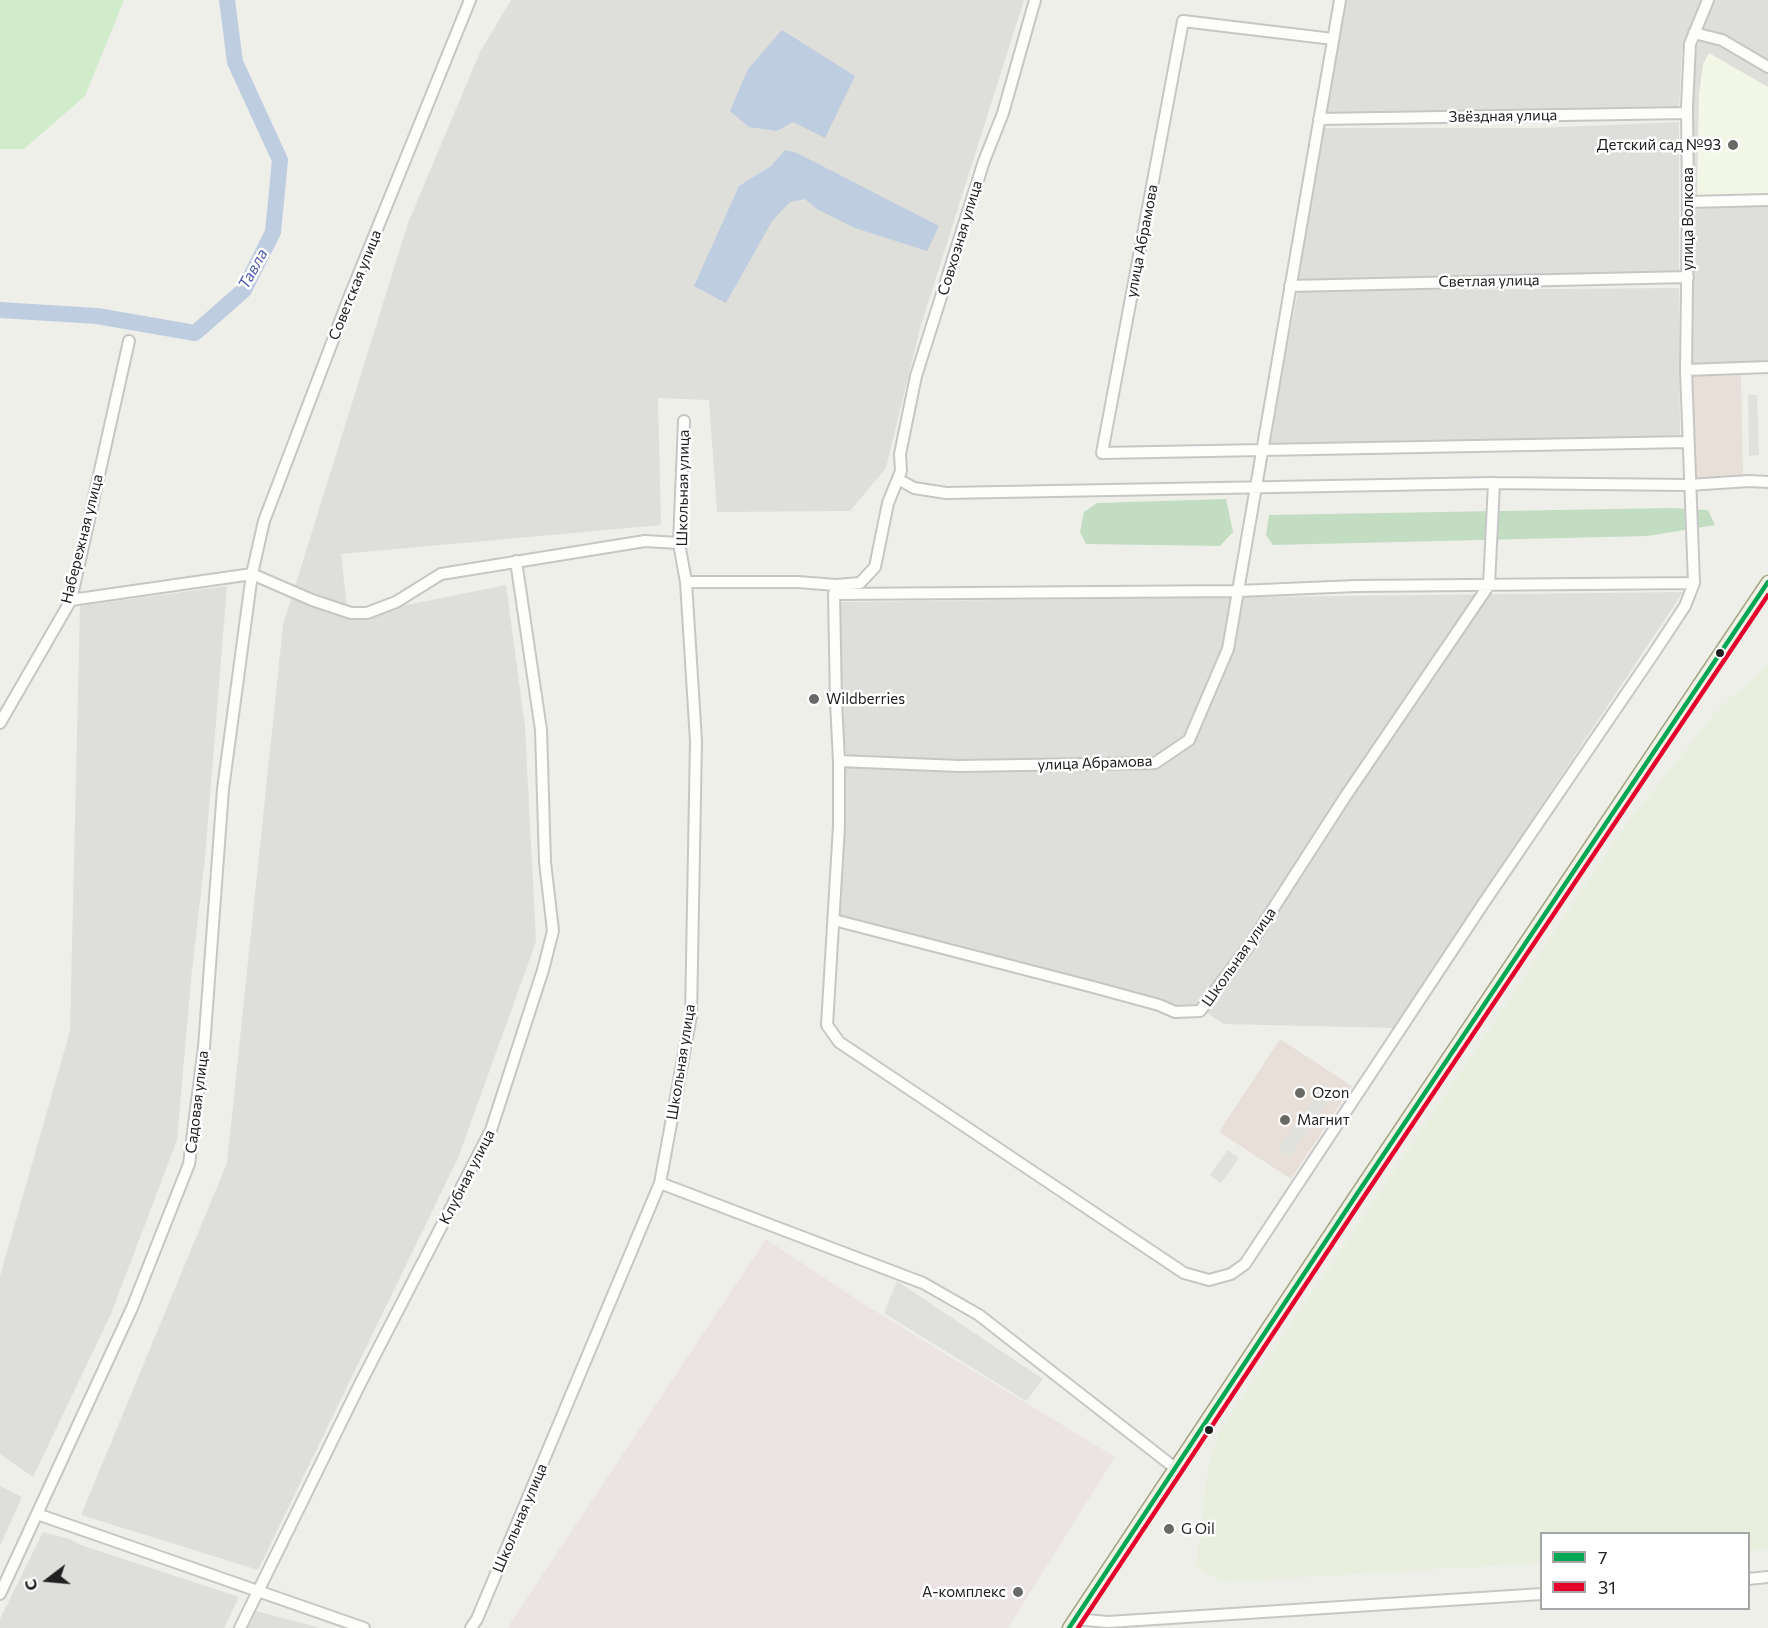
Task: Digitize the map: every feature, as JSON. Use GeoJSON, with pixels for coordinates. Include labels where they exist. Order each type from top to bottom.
{"type":"FeatureCollection","features":[{"type":"Feature","properties":{"kind":"main road"},"geometry":{"type":"LineString","coordinates":[[1072,1624],[1768,582]]}},
{"type":"Feature","properties":{"kind":"street","name":"Советская улица"},"geometry":{"type":"LineString","coordinates":[[252,574],[268,510],[349,298],[470,0]]}},
{"type":"Feature","properties":{"kind":"street","name":"Совхозная улица"},"geometry":{"type":"LineString","coordinates":[[835,590],[860,583],[875,567],[888,503],[901,471],[900,454],[916,376],[984,161],[1003,113],[1035,0]]}},
{"type":"Feature","properties":{"kind":"street","name":"улица Абрамова"},"geometry":{"type":"LineString","coordinates":[[839,761],[959,766],[1155,764],[1189,740],[1228,649],[1340,0]]}},
{"type":"Feature","properties":{"kind":"street","name":"улица Волкова"},"geometry":{"type":"LineString","coordinates":[[1694,583],[1686,370],[1688,202],[1686,113],[1690,45],[1708,0]]}},
{"type":"Feature","properties":{"kind":"street","name":"улица Абрамова"},"geometry":{"type":"LineString","coordinates":[[1262,452],[1102,453],[1183,21],[1333,39]]}},
{"type":"Feature","properties":{"kind":"street"},"geometry":{"type":"LineString","coordinates":[[1694,33],[1722,40],[1768,66]]}},
{"type":"Feature","properties":{"kind":"street","name":"Звёздная улица"},"geometry":{"type":"LineString","coordinates":[[1319,119],[1686,113]]}},
{"type":"Feature","properties":{"kind":"street"},"geometry":{"type":"LineString","coordinates":[[1688,202],[1768,200]]}},
{"type":"Feature","properties":{"kind":"street","name":"Светлая улица"},"geometry":{"type":"LineString","coordinates":[[1290,286],[1688,277]]}},
{"type":"Feature","properties":{"kind":"street","name":"Набережная улица"},"geometry":{"type":"LineString","coordinates":[[0,723],[70,600],[129,341]]}},
{"type":"Feature","properties":{"kind":"street"},"geometry":{"type":"LineString","coordinates":[[1686,370],[1768,367]]}},
{"type":"Feature","properties":{"kind":"street","name":"Школьная улица"},"geometry":{"type":"LineString","coordinates":[[471,1628],[474,1626],[660,1183],[691,1016],[696,741],[686,582],[680,543],[684,421]]}},
{"type":"Feature","properties":{"kind":"street"},"geometry":{"type":"LineString","coordinates":[[1262,452],[1688,442]]}},
{"type":"Feature","properties":{"kind":"street"},"geometry":{"type":"LineString","coordinates":[[898,479],[914,488],[946,493],[1494,483],[1689,485],[1768,482]]}},
{"type":"Feature","properties":{"kind":"street"},"geometry":{"type":"LineString","coordinates":[[1489,585],[1494,483]]}},
{"type":"Feature","properties":{"kind":"street"},"geometry":{"type":"LineString","coordinates":[[70,600],[252,574],[312,600],[351,613],[367,613],[396,602],[441,574],[645,541],[680,543]]}},
{"type":"Feature","properties":{"kind":"street","name":"Клубная улица"},"geometry":{"type":"LineString","coordinates":[[240,1628],[355,1395],[491,1130],[543,970],[553,931],[544,862],[541,730],[516,561]]}},
{"type":"Feature","properties":{"kind":"street","name":"Садовая улица"},"geometry":{"type":"LineString","coordinates":[[0,1594],[132,1308],[189,1164],[204,1047],[223,789],[252,574]]}},
{"type":"Feature","properties":{"kind":"street"},"geometry":{"type":"LineString","coordinates":[[686,582],[798,582],[835,590],[1238,591],[1356,586],[1694,583],[1685,606],[1483,904],[1245,1264],[1232,1274],[1209,1280],[1184,1274],[839,1042],[827,1025],[839,826],[835,590]]}},
{"type":"Feature","properties":{"kind":"street","name":"Школьная улица"},"geometry":{"type":"LineString","coordinates":[[834,920],[1093,987],[1159,1005],[1175,1012],[1200,1011],[1251,943],[1345,797],[1489,585]]}},
{"type":"Feature","properties":{"kind":"street"},"geometry":{"type":"LineString","coordinates":[[660,1183],[923,1283],[979,1315],[1175,1468]]}},
{"type":"Feature","properties":{"kind":"street"},"geometry":{"type":"LineString","coordinates":[[37,1514],[364,1628]]}},
{"type":"Feature","properties":{"kind":"street"},"geometry":{"type":"LineString","coordinates":[[1750,1579],[1768,1577]]}},
{"type":"Feature","properties":{"kind":"street"},"geometry":{"type":"LineString","coordinates":[[1072,1624],[1540,1594]]}},
{"type":"Feature","properties":{"kind":"shaded area"},"geometry":{"type":"Polygon","coordinates":[[[511,0],[1024,0],[921,325],[886,468],[850,511],[717,512],[709,400],[658,398],[661,525],[341,554],[347,608],[367,613],[506,585],[525,726],[536,942],[458,1158],[258,1570],[81,1515],[227,1163],[283,625],[408,223],[480,52],[511,0]]]}},
{"type":"Feature","properties":{"kind":"shaded area"},"geometry":{"type":"Polygon","coordinates":[[[1345,0],[1704,0],[1682,51],[1679,109],[1323,116],[1345,0]]]}},
{"type":"Feature","properties":{"kind":"shaded area"},"geometry":{"type":"Polygon","coordinates":[[[1714,0],[1768,0],[1768,363],[1691,366],[1692,118],[1696,50],[1714,0]]]}},
{"type":"Feature","properties":{"kind":"shaded area","name":"Детский сад №93"},"geometry":{"type":"Polygon","coordinates":[[[1709,53],[1768,87],[1768,197],[1697,196],[1699,95],[1703,64],[1709,53]]]}},
{"type":"Feature","properties":{"kind":"shaded area"},"geometry":{"type":"Polygon","coordinates":[[[1679,122],[1679,274],[1297,282],[1323,128],[1539,128],[1679,122]]]}},
{"type":"Feature","properties":{"kind":"shaded area"},"geometry":{"type":"Polygon","coordinates":[[[1679,288],[1680,440],[1267,450],[1298,291],[1679,288]]]}},
{"type":"Feature","properties":{"kind":"shaded area"},"geometry":{"type":"Polygon","coordinates":[[[1741,375],[1743,476],[1694,479],[1692,376],[1741,375]]]}},
{"type":"Feature","properties":{"kind":"shaded area"},"geometry":{"type":"Polygon","coordinates":[[[1748,395],[1757,395],[1759,455],[1749,456],[1748,395]]]}},
{"type":"Feature","properties":{"kind":"shaded area"},"geometry":{"type":"Polygon","coordinates":[[[227,586],[205,858],[192,970],[177,1140],[111,1314],[33,1477],[0,1454],[0,1276],[70,1031],[80,606],[227,586]]]}},
{"type":"Feature","properties":{"kind":"shaded area"},"geometry":{"type":"Polygon","coordinates":[[[1683,592],[1394,1028],[1224,1024],[1196,1006],[1179,1006],[839,916],[845,796],[839,602],[1683,592]]]}},
{"type":"Feature","properties":{"kind":"shaded area"},"geometry":{"type":"Polygon","coordinates":[[[1768,663],[1768,1549],[1750,1551],[1750,1532],[1540,1532],[1540,1563],[1221,1582],[1196,1566],[1208,1469],[1218,1434],[1625,826],[1720,707],[1757,676],[1768,663]]]}},
{"type":"Feature","properties":{"kind":"shaded area"},"geometry":{"type":"Polygon","coordinates":[[[1280,1039],[1352,1086],[1291,1179],[1219,1132],[1280,1039]]]}},
{"type":"Feature","properties":{"kind":"shaded area"},"geometry":{"type":"Polygon","coordinates":[[[1324,1083],[1335,1090],[1289,1157],[1278,1149],[1324,1083]]]}},
{"type":"Feature","properties":{"kind":"shaded area"},"geometry":{"type":"Polygon","coordinates":[[[1228,1150],[1239,1158],[1221,1183],[1210,1175],[1228,1150]]]}},
{"type":"Feature","properties":{"kind":"shaded area"},"geometry":{"type":"Polygon","coordinates":[[[766,1239],[870,1308],[1115,1457],[1008,1628],[507,1628],[766,1239]]]}},
{"type":"Feature","properties":{"kind":"shaded area"},"geometry":{"type":"Polygon","coordinates":[[[897,1281],[1043,1379],[1026,1401],[884,1313],[897,1281]]]}},
{"type":"Feature","properties":{"kind":"shaded area"},"geometry":{"type":"Polygon","coordinates":[[[0,1486],[22,1497],[0,1546],[0,1486]]]}},
{"type":"Feature","properties":{"kind":"shaded area"},"geometry":{"type":"Polygon","coordinates":[[[43,1532],[239,1597],[224,1628],[0,1628],[0,1619],[43,1532]]]}},
{"type":"Feature","properties":{"kind":"shaded area"},"geometry":{"type":"Polygon","coordinates":[[[256,1611],[321,1628],[248,1628],[256,1611]]]}},
{"type":"Feature","properties":{"kind":"green space"},"geometry":{"type":"Polygon","coordinates":[[[0,0],[124,0],[85,96],[24,149],[0,149],[0,0]]]}},
{"type":"Feature","properties":{"kind":"green space"},"geometry":{"type":"Polygon","coordinates":[[[1226,499],[1233,532],[1220,546],[1086,544],[1080,532],[1084,512],[1097,503],[1226,499]]]}},
{"type":"Feature","properties":{"kind":"green space"},"geometry":{"type":"Polygon","coordinates":[[[1672,508],[1708,510],[1715,525],[1648,536],[1273,545],[1266,535],[1269,515],[1672,508]]]}},
{"type":"Feature","properties":{"kind":"water"},"geometry":{"type":"Polygon","coordinates":[[[782,30],[855,76],[825,138],[793,122],[777,131],[749,127],[730,111],[748,69],[782,30]]]}},
{"type":"Feature","properties":{"kind":"water"},"geometry":{"type":"Polygon","coordinates":[[[785,150],[797,153],[939,226],[927,251],[855,228],[817,209],[805,199],[790,202],[772,221],[726,303],[694,286],[739,186],[771,166],[785,150]]]}},
{"type":"Feature","properties":{"kind":"waterway","name":"Тавла"},"geometry":{"type":"LineString","coordinates":[[0,310],[97,316],[195,333],[244,290],[273,232],[280,160],[235,62],[227,0]]}},
{"type":"Feature","properties":{"kind":"transit line","name":"7"},"geometry":{"type":"LineString","coordinates":[[1069,1628],[1768,582]]}},
{"type":"Feature","properties":{"kind":"transit line","name":"31"},"geometry":{"type":"LineString","coordinates":[[1078,1628],[1361,1201],[1768,595]]}},
{"type":"Feature","properties":{"kind":"place","name":"Детский сад №93"},"geometry":{"type":"Point","coordinates":[1733,145]}},
{"type":"Feature","properties":{"kind":"place","name":"Wildberries"},"geometry":{"type":"Point","coordinates":[814,699]}},
{"type":"Feature","properties":{"kind":"place","name":"Ozon"},"geometry":{"type":"Point","coordinates":[1300,1093]}},
{"type":"Feature","properties":{"kind":"place","name":"Магнит"},"geometry":{"type":"Point","coordinates":[1285,1120]}},
{"type":"Feature","properties":{"kind":"place","name":"G Oil"},"geometry":{"type":"Point","coordinates":[1169,1529]}},
{"type":"Feature","properties":{"kind":"place","name":"А-комплекс"},"geometry":{"type":"Point","coordinates":[1018,1592]}}]}
